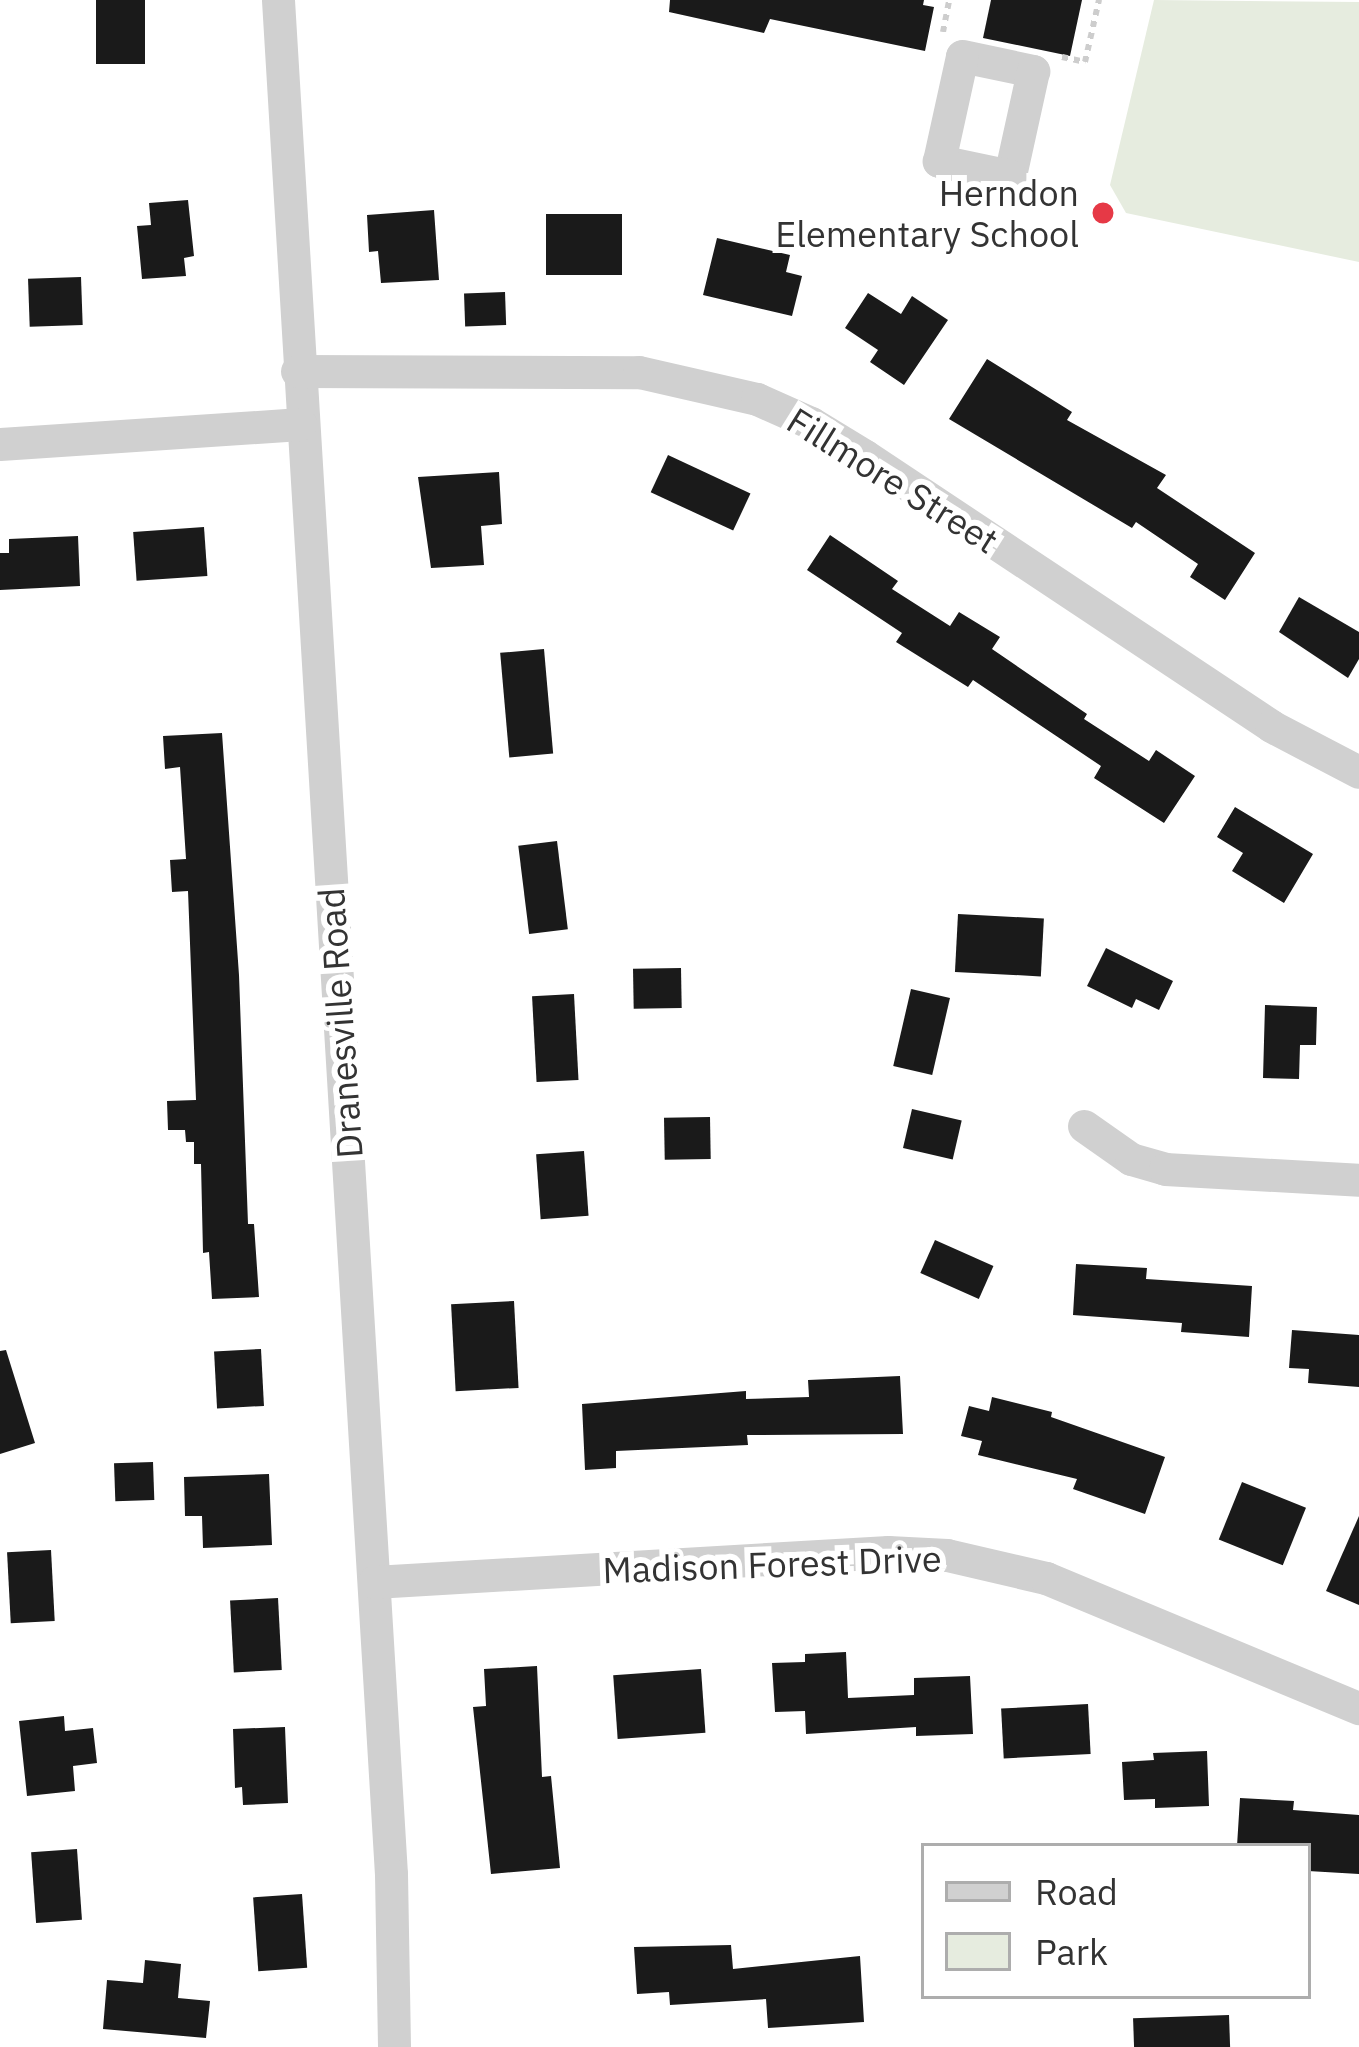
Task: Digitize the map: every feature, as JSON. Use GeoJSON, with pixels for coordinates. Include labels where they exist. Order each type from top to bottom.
{"type":"FeatureCollection","features":[{"type":"Feature","properties":{"kind":"street","name":"Dranesville Road"},"geometry":{"type":"LineString","coordinates":[[278,0],[391,1874],[394,2047]]}},
{"type":"Feature","properties":{"kind":"street","name":"Fillmore Street"},"geometry":{"type":"LineString","coordinates":[[298,371],[639,372],[757,399],[829,434],[1271,726],[1359,772]]}},
{"type":"Feature","properties":{"kind":"street"},"geometry":{"type":"LineString","coordinates":[[0,444],[300,424]]}},
{"type":"Feature","properties":{"kind":"street"},"geometry":{"type":"LineString","coordinates":[[1084,1126],[1131,1159],[1165,1169],[1359,1180]]}},
{"type":"Feature","properties":{"kind":"street","name":"Madison Forest Drive"},"geometry":{"type":"LineString","coordinates":[[374,1582],[888,1552],[947,1555],[1046,1578],[1359,1708]]}},
{"type":"Feature","properties":{"kind":"green space"},"geometry":{"type":"Polygon","coordinates":[[[1154,0],[1359,2],[1359,262],[1126,213],[1110,185],[1154,0]]]}},
{"type":"Feature","properties":{"kind":"building"},"geometry":{"type":"Polygon","coordinates":[[[96,0],[145,0],[145,64],[96,64],[96,0]]]}},
{"type":"Feature","properties":{"kind":"building"},"geometry":{"type":"Polygon","coordinates":[[[670,0],[924,0],[923,5],[934,7],[925,51],[770,19],[764,33],[669,12],[670,0]]]}},
{"type":"Feature","properties":{"kind":"building"},"geometry":{"type":"Polygon","coordinates":[[[991,0],[1082,0],[1070,56],[983,38],[991,0]]]}},
{"type":"Feature","properties":{"kind":"building"},"geometry":{"type":"Polygon","coordinates":[[[188,200],[194,256],[184,258],[186,276],[142,279],[137,226],[151,225],[149,203],[188,200]]]}},
{"type":"Feature","properties":{"kind":"building"},"geometry":{"type":"Polygon","coordinates":[[[434,210],[439,280],[381,283],[378,251],[369,252],[367,215],[434,210]]]}},
{"type":"Feature","properties":{"kind":"building"},"geometry":{"type":"Polygon","coordinates":[[[546,214],[622,214],[622,275],[546,275],[546,214]]]}},
{"type":"Feature","properties":{"kind":"building"},"geometry":{"type":"Polygon","coordinates":[[[717,238],[790,255],[786,272],[802,276],[792,316],[703,295],[717,238]]]}},
{"type":"Feature","properties":{"kind":"building"},"geometry":{"type":"Polygon","coordinates":[[[81,277],[83,325],[30,327],[28,279],[81,277]]]}},
{"type":"Feature","properties":{"kind":"building"},"geometry":{"type":"Polygon","coordinates":[[[505,292],[506,325],[465,326],[464,293],[505,292]]]}},
{"type":"Feature","properties":{"kind":"building"},"geometry":{"type":"Polygon","coordinates":[[[868,293],[901,314],[912,296],[948,320],[904,385],[870,362],[878,350],[845,328],[868,293]]]}},
{"type":"Feature","properties":{"kind":"building"},"geometry":{"type":"Polygon","coordinates":[[[987,359],[1072,412],[1067,420],[1166,475],[1157,488],[1255,553],[1225,600],[1190,577],[1198,564],[1136,522],[1132,528],[949,419],[987,359]]]}},
{"type":"Feature","properties":{"kind":"building"},"geometry":{"type":"Polygon","coordinates":[[[668,455],[750,493],[733,531],[651,492],[668,455]]]}},
{"type":"Feature","properties":{"kind":"building"},"geometry":{"type":"Polygon","coordinates":[[[499,472],[502,524],[481,526],[484,565],[431,568],[418,477],[499,472]]]}},
{"type":"Feature","properties":{"kind":"building"},"geometry":{"type":"Polygon","coordinates":[[[204,527],[207,576],[137,581],[133,532],[204,527]]]}},
{"type":"Feature","properties":{"kind":"building"},"geometry":{"type":"Polygon","coordinates":[[[830,535],[898,581],[892,589],[950,626],[959,612],[1000,637],[992,649],[1087,714],[1084,719],[1149,761],[1156,750],[1195,776],[1164,823],[1094,778],[1101,766],[973,680],[968,687],[896,642],[902,633],[807,570],[830,535]]]}},
{"type":"Feature","properties":{"kind":"building"},"geometry":{"type":"Polygon","coordinates":[[[78,536],[80,586],[0,590],[0,553],[9,553],[9,539],[78,536]]]}},
{"type":"Feature","properties":{"kind":"building"},"geometry":{"type":"Polygon","coordinates":[[[1299,597],[1359,632],[1359,659],[1348,678],[1279,632],[1299,597]]]}},
{"type":"Feature","properties":{"kind":"building"},"geometry":{"type":"Polygon","coordinates":[[[544,649],[553,754],[509,757],[500,653],[544,649]]]}},
{"type":"Feature","properties":{"kind":"building"},"geometry":{"type":"Polygon","coordinates":[[[222,733],[239,975],[248,1224],[254,1224],[259,1297],[212,1299],[209,1252],[203,1253],[201,1164],[194,1164],[194,1142],[186,1142],[185,1130],[168,1130],[167,1101],[196,1100],[188,891],[172,892],[170,860],[186,859],[180,767],[165,769],[163,736],[222,733]]]}},
{"type":"Feature","properties":{"kind":"building"},"geometry":{"type":"Polygon","coordinates":[[[1235,807],[1313,854],[1284,903],[1232,871],[1243,853],[1217,837],[1235,807]]]}},
{"type":"Feature","properties":{"kind":"building"},"geometry":{"type":"Polygon","coordinates":[[[557,841],[568,929],[529,934],[518,846],[557,841]]]}},
{"type":"Feature","properties":{"kind":"building"},"geometry":{"type":"Polygon","coordinates":[[[958,914],[1044,919],[1041,976],[955,972],[958,914]]]}},
{"type":"Feature","properties":{"kind":"building"},"geometry":{"type":"Polygon","coordinates":[[[1106,948],[1173,981],[1159,1010],[1136,999],[1132,1008],[1087,986],[1106,948]]]}},
{"type":"Feature","properties":{"kind":"building"},"geometry":{"type":"Polygon","coordinates":[[[681,968],[682,1008],[634,1009],[633,969],[681,968]]]}},
{"type":"Feature","properties":{"kind":"building"},"geometry":{"type":"Polygon","coordinates":[[[911,989],[950,998],[932,1075],[893,1066],[911,989]]]}},
{"type":"Feature","properties":{"kind":"building"},"geometry":{"type":"Polygon","coordinates":[[[574,994],[579,1080],[537,1082],[532,996],[574,994]]]}},
{"type":"Feature","properties":{"kind":"building"},"geometry":{"type":"Polygon","coordinates":[[[1265,1005],[1317,1007],[1316,1045],[1300,1045],[1299,1079],[1263,1078],[1265,1005]]]}},
{"type":"Feature","properties":{"kind":"building"},"geometry":{"type":"Polygon","coordinates":[[[912,1109],[962,1120],[953,1159],[903,1148],[912,1109]]]}},
{"type":"Feature","properties":{"kind":"building"},"geometry":{"type":"Polygon","coordinates":[[[710,1117],[711,1159],[665,1160],[664,1118],[710,1117]]]}},
{"type":"Feature","properties":{"kind":"building"},"geometry":{"type":"Polygon","coordinates":[[[584,1151],[589,1216],[541,1219],[536,1154],[584,1151]]]}},
{"type":"Feature","properties":{"kind":"building"},"geometry":{"type":"Polygon","coordinates":[[[935,1240],[993,1266],[979,1299],[920,1273],[935,1240]]]}},
{"type":"Feature","properties":{"kind":"building"},"geometry":{"type":"Polygon","coordinates":[[[1076,1264],[1147,1268],[1146,1279],[1252,1286],[1249,1337],[1181,1332],[1182,1323],[1073,1315],[1076,1264]]]}},
{"type":"Feature","properties":{"kind":"building"},"geometry":{"type":"Polygon","coordinates":[[[514,1301],[519,1388],[456,1391],[451,1304],[514,1301]]]}},
{"type":"Feature","properties":{"kind":"building"},"geometry":{"type":"Polygon","coordinates":[[[1292,1330],[1359,1335],[1359,1387],[1308,1383],[1309,1369],[1289,1368],[1292,1330]]]}},
{"type":"Feature","properties":{"kind":"building"},"geometry":{"type":"Polygon","coordinates":[[[261,1349],[264,1406],[217,1408],[214,1351],[261,1349]]]}},
{"type":"Feature","properties":{"kind":"building"},"geometry":{"type":"Polygon","coordinates":[[[6,1350],[35,1443],[0,1454],[0,1351],[6,1350]]]}},
{"type":"Feature","properties":{"kind":"building"},"geometry":{"type":"Polygon","coordinates":[[[900,1376],[903,1434],[747,1435],[748,1445],[616,1451],[616,1468],[585,1470],[582,1404],[746,1391],[746,1399],[809,1397],[808,1380],[900,1376]]]}},
{"type":"Feature","properties":{"kind":"building"},"geometry":{"type":"Polygon","coordinates":[[[992,1397],[1052,1412],[1051,1417],[1165,1457],[1145,1514],[1073,1489],[1077,1479],[978,1455],[982,1441],[961,1436],[969,1406],[989,1411],[992,1397]]]}},
{"type":"Feature","properties":{"kind":"building"},"geometry":{"type":"Polygon","coordinates":[[[153,1462],[154,1500],[115,1501],[114,1463],[153,1462]]]}},
{"type":"Feature","properties":{"kind":"building"},"geometry":{"type":"Polygon","coordinates":[[[269,1474],[272,1545],[203,1548],[202,1516],[185,1516],[184,1477],[269,1474]]]}},
{"type":"Feature","properties":{"kind":"building"},"geometry":{"type":"Polygon","coordinates":[[[1242,1482],[1306,1508],[1283,1565],[1219,1539],[1242,1482]]]}},
{"type":"Feature","properties":{"kind":"building"},"geometry":{"type":"Polygon","coordinates":[[[1359,1516],[1359,1605],[1326,1591],[1359,1516]]]}},
{"type":"Feature","properties":{"kind":"building"},"geometry":{"type":"Polygon","coordinates":[[[51,1550],[55,1621],[11,1623],[7,1552],[51,1550]]]}},
{"type":"Feature","properties":{"kind":"building"},"geometry":{"type":"Polygon","coordinates":[[[278,1598],[282,1670],[234,1672],[230,1601],[278,1598]]]}},
{"type":"Feature","properties":{"kind":"building"},"geometry":{"type":"Polygon","coordinates":[[[846,1652],[848,1698],[914,1695],[914,1678],[970,1676],[973,1734],[916,1736],[916,1727],[806,1734],[805,1711],[775,1712],[772,1663],[805,1662],[805,1654],[846,1652]]]}},
{"type":"Feature","properties":{"kind":"building"},"geometry":{"type":"Polygon","coordinates":[[[537,1666],[542,1777],[551,1776],[560,1868],[491,1874],[473,1707],[486,1706],[484,1669],[537,1666]]]}},
{"type":"Feature","properties":{"kind":"building"},"geometry":{"type":"Polygon","coordinates":[[[701,1669],[705,1733],[618,1739],[613,1675],[701,1669]]]}},
{"type":"Feature","properties":{"kind":"building"},"geometry":{"type":"Polygon","coordinates":[[[1088,1704],[1091,1754],[1004,1758],[1001,1709],[1088,1704]]]}},
{"type":"Feature","properties":{"kind":"building"},"geometry":{"type":"Polygon","coordinates":[[[64,1716],[65,1731],[93,1728],[97,1763],[73,1766],[75,1791],[27,1796],[19,1721],[64,1716]]]}},
{"type":"Feature","properties":{"kind":"building"},"geometry":{"type":"Polygon","coordinates":[[[285,1727],[288,1803],[243,1805],[242,1787],[235,1788],[233,1729],[285,1727]]]}},
{"type":"Feature","properties":{"kind":"building"},"geometry":{"type":"Polygon","coordinates":[[[1207,1751],[1209,1806],[1155,1808],[1155,1799],[1124,1800],[1122,1762],[1154,1760],[1153,1753],[1207,1751]]]}},
{"type":"Feature","properties":{"kind":"building"},"geometry":{"type":"Polygon","coordinates":[[[1240,1798],[1294,1801],[1293,1810],[1359,1815],[1359,1874],[1311,1871],[1311,1843],[1237,1843],[1240,1798]]]}},
{"type":"Feature","properties":{"kind":"building"},"geometry":{"type":"Polygon","coordinates":[[[77,1849],[82,1920],[36,1923],[31,1852],[77,1849]]]}},
{"type":"Feature","properties":{"kind":"building"},"geometry":{"type":"Polygon","coordinates":[[[302,1894],[307,1968],[258,1971],[253,1897],[302,1894]]]}},
{"type":"Feature","properties":{"kind":"building"},"geometry":{"type":"Polygon","coordinates":[[[731,1945],[733,1969],[860,1956],[864,2022],[768,2028],[766,1999],[670,2005],[669,1992],[637,1994],[634,1947],[731,1945]]]}},
{"type":"Feature","properties":{"kind":"building"},"geometry":{"type":"Polygon","coordinates":[[[145,1960],[181,1964],[178,1998],[210,2001],[206,2038],[103,2029],[107,1980],[143,1983],[145,1960]]]}},
{"type":"Feature","properties":{"kind":"building"},"geometry":{"type":"Polygon","coordinates":[[[1229,2015],[1230,2047],[1134,2047],[1133,2018],[1229,2015]]]}},
{"type":"Feature","properties":{"kind":"place","name":"Herndon Elementary School"},"geometry":{"type":"Point","coordinates":[1103,213]}}]}
